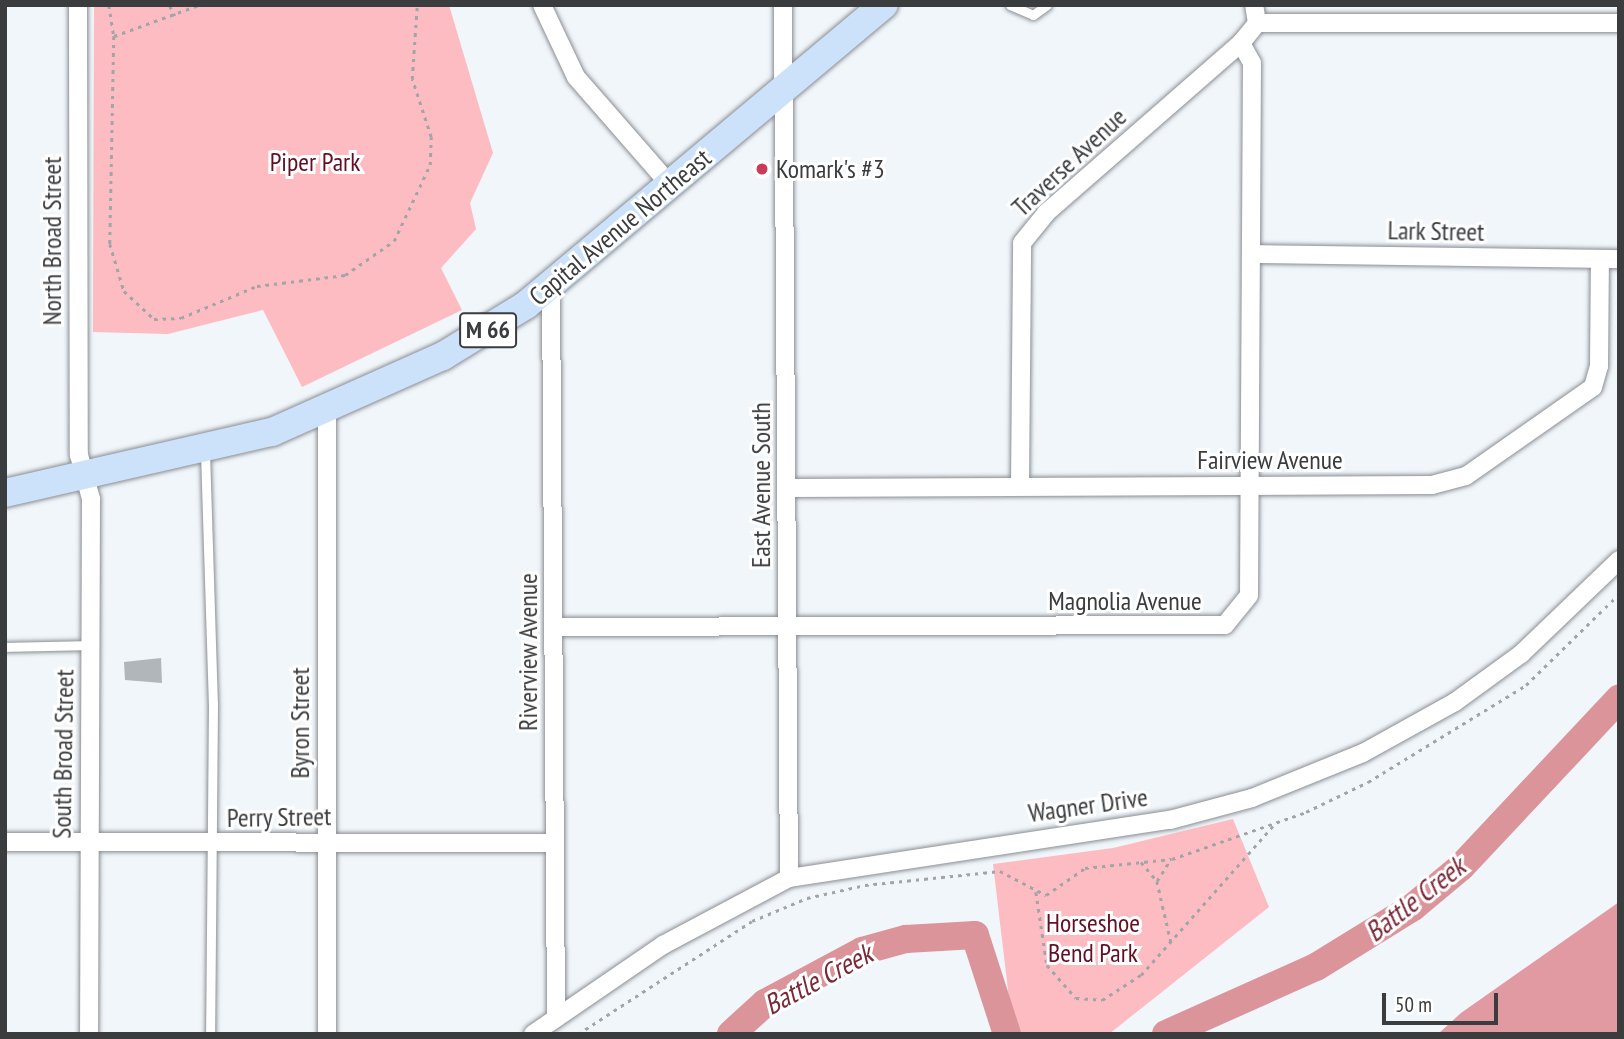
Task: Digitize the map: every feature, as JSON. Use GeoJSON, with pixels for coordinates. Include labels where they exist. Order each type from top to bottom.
{"type":"FeatureCollection","features":[{"type":"Feature","properties":{"kind":"main road","name":"Capital Avenue Northeast"},"geometry":{"type":"LineString","coordinates":[[5,493],[205,450],[327,412],[443,356],[551,285],[884,5]]}},
{"type":"Feature","properties":{"kind":"street","name":"North Broad Street"},"geometry":{"type":"LineString","coordinates":[[78,5],[79,455],[84,475]]}},
{"type":"Feature","properties":{"kind":"street"},"geometry":{"type":"LineString","coordinates":[[542,5],[576,77],[671,186]]}},
{"type":"Feature","properties":{"kind":"street","name":"East Avenue South"},"geometry":{"type":"LineString","coordinates":[[783,5],[789,877]]}},
{"type":"Feature","properties":{"kind":"street"},"geometry":{"type":"LineString","coordinates":[[1241,43],[1256,14],[1619,23]]}},
{"type":"Feature","properties":{"kind":"street","name":"Magnolia Avenue"},"geometry":{"type":"LineString","coordinates":[[554,627],[1225,625],[1250,595],[1252,63],[1241,43]]}},
{"type":"Feature","properties":{"kind":"street","name":"Traverse Avenue"},"geometry":{"type":"LineString","coordinates":[[1020,486],[1022,243],[1046,213],[1241,43]]}},
{"type":"Feature","properties":{"kind":"street","name":"Lark Street"},"geometry":{"type":"LineString","coordinates":[[1252,254],[1619,259]]}},
{"type":"Feature","properties":{"kind":"street","name":"Fairview Avenue"},"geometry":{"type":"LineString","coordinates":[[788,488],[1432,485],[1466,476],[1593,387],[1599,366],[1600,259]]}},
{"type":"Feature","properties":{"kind":"street","name":"Riverview Avenue"},"geometry":{"type":"LineString","coordinates":[[551,285],[556,1018]]}},
{"type":"Feature","properties":{"kind":"street","name":"Byron Street"},"geometry":{"type":"LineString","coordinates":[[327,412],[327,1034]]}},
{"type":"Feature","properties":{"kind":"street","name":"South Broad Street"},"geometry":{"type":"LineString","coordinates":[[84,475],[91,499],[89,1034]]}},
{"type":"Feature","properties":{"kind":"street","name":"Wagner Drive"},"geometry":{"type":"LineString","coordinates":[[533,1034],[663,945],[789,877],[1170,820],[1252,799],[1363,753],[1455,702],[1521,654],[1619,560]]}},
{"type":"Feature","properties":{"kind":"street","name":"Perry Street"},"geometry":{"type":"LineString","coordinates":[[5,842],[554,844]]}},
{"type":"Feature","properties":{"kind":"lane"},"geometry":{"type":"LineString","coordinates":[[1010,5],[1033,15],[1047,5]]}},
{"type":"Feature","properties":{"kind":"lane"},"geometry":{"type":"LineString","coordinates":[[205,450],[211,1034]]}},
{"type":"Feature","properties":{"kind":"lane"},"geometry":{"type":"LineString","coordinates":[[5,647],[90,645]]}},
{"type":"Feature","properties":{"kind":"path"},"geometry":{"type":"LineString","coordinates":[[109,5],[114,36],[115,271],[124,291],[154,319],[181,317],[257,286],[345,275],[394,242],[430,165],[431,137],[412,79],[417,5]]}},
{"type":"Feature","properties":{"kind":"path"},"geometry":{"type":"LineString","coordinates":[[114,36],[176,16],[200,5]]}},
{"type":"Feature","properties":{"kind":"path"},"geometry":{"type":"LineString","coordinates":[[283,5],[316,5]]}},
{"type":"Feature","properties":{"kind":"path"},"geometry":{"type":"LineString","coordinates":[[170,6],[176,16]]}},
{"type":"Feature","properties":{"kind":"path"},"geometry":{"type":"LineString","coordinates":[[1035,892],[1047,965],[1076,998],[1091,1002],[1120,993],[1171,942],[1274,824]]}},
{"type":"Feature","properties":{"kind":"path"},"geometry":{"type":"LineString","coordinates":[[1157,881],[1171,859]]}},
{"type":"Feature","properties":{"kind":"path"},"geometry":{"type":"LineString","coordinates":[[1140,861],[1157,881],[1171,942]]}},
{"type":"Feature","properties":{"kind":"path"},"geometry":{"type":"LineString","coordinates":[[578,1034],[752,921],[807,898],[865,885],[1000,871],[1020,881]]}},
{"type":"Feature","properties":{"kind":"green space","name":"Piper Park"},"geometry":{"type":"Polygon","coordinates":[[[94,5],[449,5],[493,153],[470,203],[476,229],[441,268],[462,310],[302,387],[263,310],[168,334],[93,332],[94,5]]]}},
{"type":"Feature","properties":{"kind":"green space","name":"Horseshoe Bend Park"},"geometry":{"type":"Polygon","coordinates":[[[1233,819],[1269,907],[1109,1034],[1013,1032],[993,864],[1113,848],[1233,819]]]}},
{"type":"Feature","properties":{"kind":"shaded area"},"geometry":{"type":"Polygon","coordinates":[[[1619,902],[1619,1034],[1438,1034],[1461,1013],[1619,902]]]}},
{"type":"Feature","properties":{"kind":"building"},"geometry":{"type":"Polygon","coordinates":[[[161,658],[162,683],[125,680],[124,662],[161,658]]]}},
{"type":"Feature","properties":{"kind":"waterway","name":"Battle Creek"},"geometry":{"type":"LineString","coordinates":[[1166,1034],[1316,967],[1413,907],[1461,867],[1619,699]]}},
{"type":"Feature","properties":{"kind":"waterway","name":"Battle Creek"},"geometry":{"type":"LineString","coordinates":[[731,1034],[765,1003],[862,951],[906,939],[975,935],[1007,1034]]}},
{"type":"Feature","properties":{"kind":"place","name":"Komark's #3"},"geometry":{"type":"Point","coordinates":[762,169]}}]}
